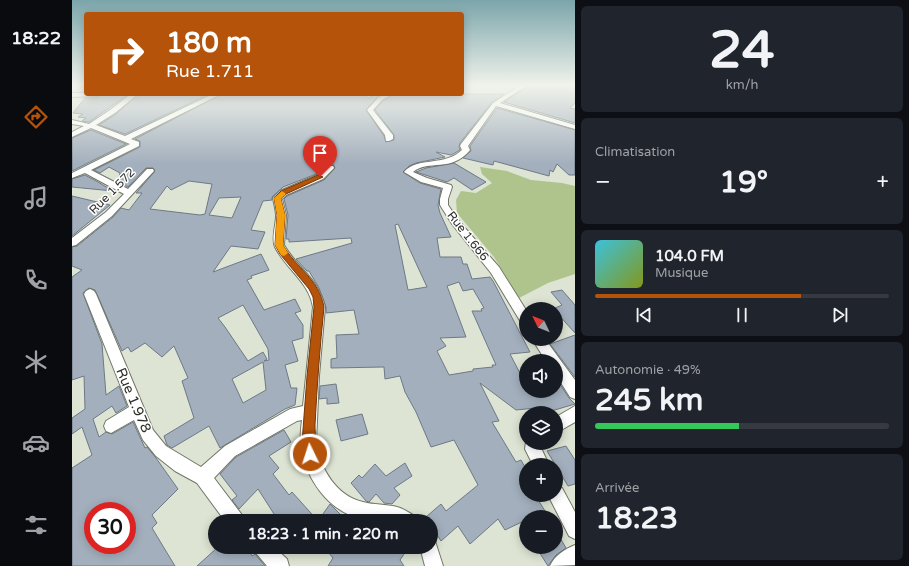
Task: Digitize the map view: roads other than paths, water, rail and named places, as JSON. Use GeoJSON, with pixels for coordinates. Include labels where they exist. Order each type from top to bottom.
{"type":"FeatureCollection","features":[{"type":"Feature","properties":{"kind":"street"},"geometry":{"type":"LineString","coordinates":[[72,135],[115,111]]}},
{"type":"Feature","properties":{"kind":"street"},"geometry":{"type":"LineString","coordinates":[[125,139],[182,111]]}},
{"type":"Feature","properties":{"kind":"street"},"geometry":{"type":"LineString","coordinates":[[371,111],[390,135],[389,138]]}},
{"type":"Feature","properties":{"kind":"street","name":"Rue 1.666"},"geometry":{"type":"LineString","coordinates":[[490,111],[464,146],[466,150],[459,158],[419,166],[408,172],[424,180],[448,187],[444,199],[444,205],[455,222],[495,270],[519,309]]}},
{"type":"Feature","properties":{"kind":"street"},"geometry":{"type":"LineString","coordinates":[[521,111],[575,127]]}},
{"type":"Feature","properties":{"kind":"street"},"geometry":{"type":"LineString","coordinates":[[72,122],[91,126],[136,144],[72,176]]}},
{"type":"Feature","properties":{"kind":"street"},"geometry":{"type":"LineString","coordinates":[[330,168],[320,177],[284,193],[277,198],[281,215],[279,245],[312,287],[317,297],[319,307],[312,376],[304,413],[310,454],[319,476],[326,488],[338,499],[351,507],[363,511],[396,514]]}},
{"type":"Feature","properties":{"kind":"street"},"geometry":{"type":"LineString","coordinates":[[84,169],[129,193]]}},
{"type":"Feature","properties":{"kind":"street","name":"Rue 1.572"},"geometry":{"type":"LineString","coordinates":[[72,243],[100,221],[150,171]]}},
{"type":"Feature","properties":{"kind":"street","name":"Rue 1.978"},"geometry":{"type":"LineString","coordinates":[[90,294],[148,435],[161,451],[181,465],[203,477],[231,514]]}},
{"type":"Feature","properties":{"kind":"street"},"geometry":{"type":"LineString","coordinates":[[563,374],[575,392]]}},
{"type":"Feature","properties":{"kind":"street"},"geometry":{"type":"LineString","coordinates":[[111,426],[137,410]]}},
{"type":"Feature","properties":{"kind":"street"},"geometry":{"type":"LineString","coordinates":[[203,477],[230,451],[304,413]]}},
{"type":"Feature","properties":{"kind":"street"},"geometry":{"type":"LineString","coordinates":[[563,421],[575,413]]}},
{"type":"Feature","properties":{"kind":"street"},"geometry":{"type":"LineString","coordinates":[[560,502],[575,530]]}},
{"type":"Feature","properties":{"kind":"street"},"geometry":{"type":"LineString","coordinates":[[269,554],[280,566]]}},
{"type":"Feature","properties":{"kind":"street"},"geometry":{"type":"LineString","coordinates":[[431,554],[434,566]]}},
{"type":"Feature","properties":{"kind":"street"},"geometry":{"type":"LineString","coordinates":[[559,566],[575,554]]}}]}
